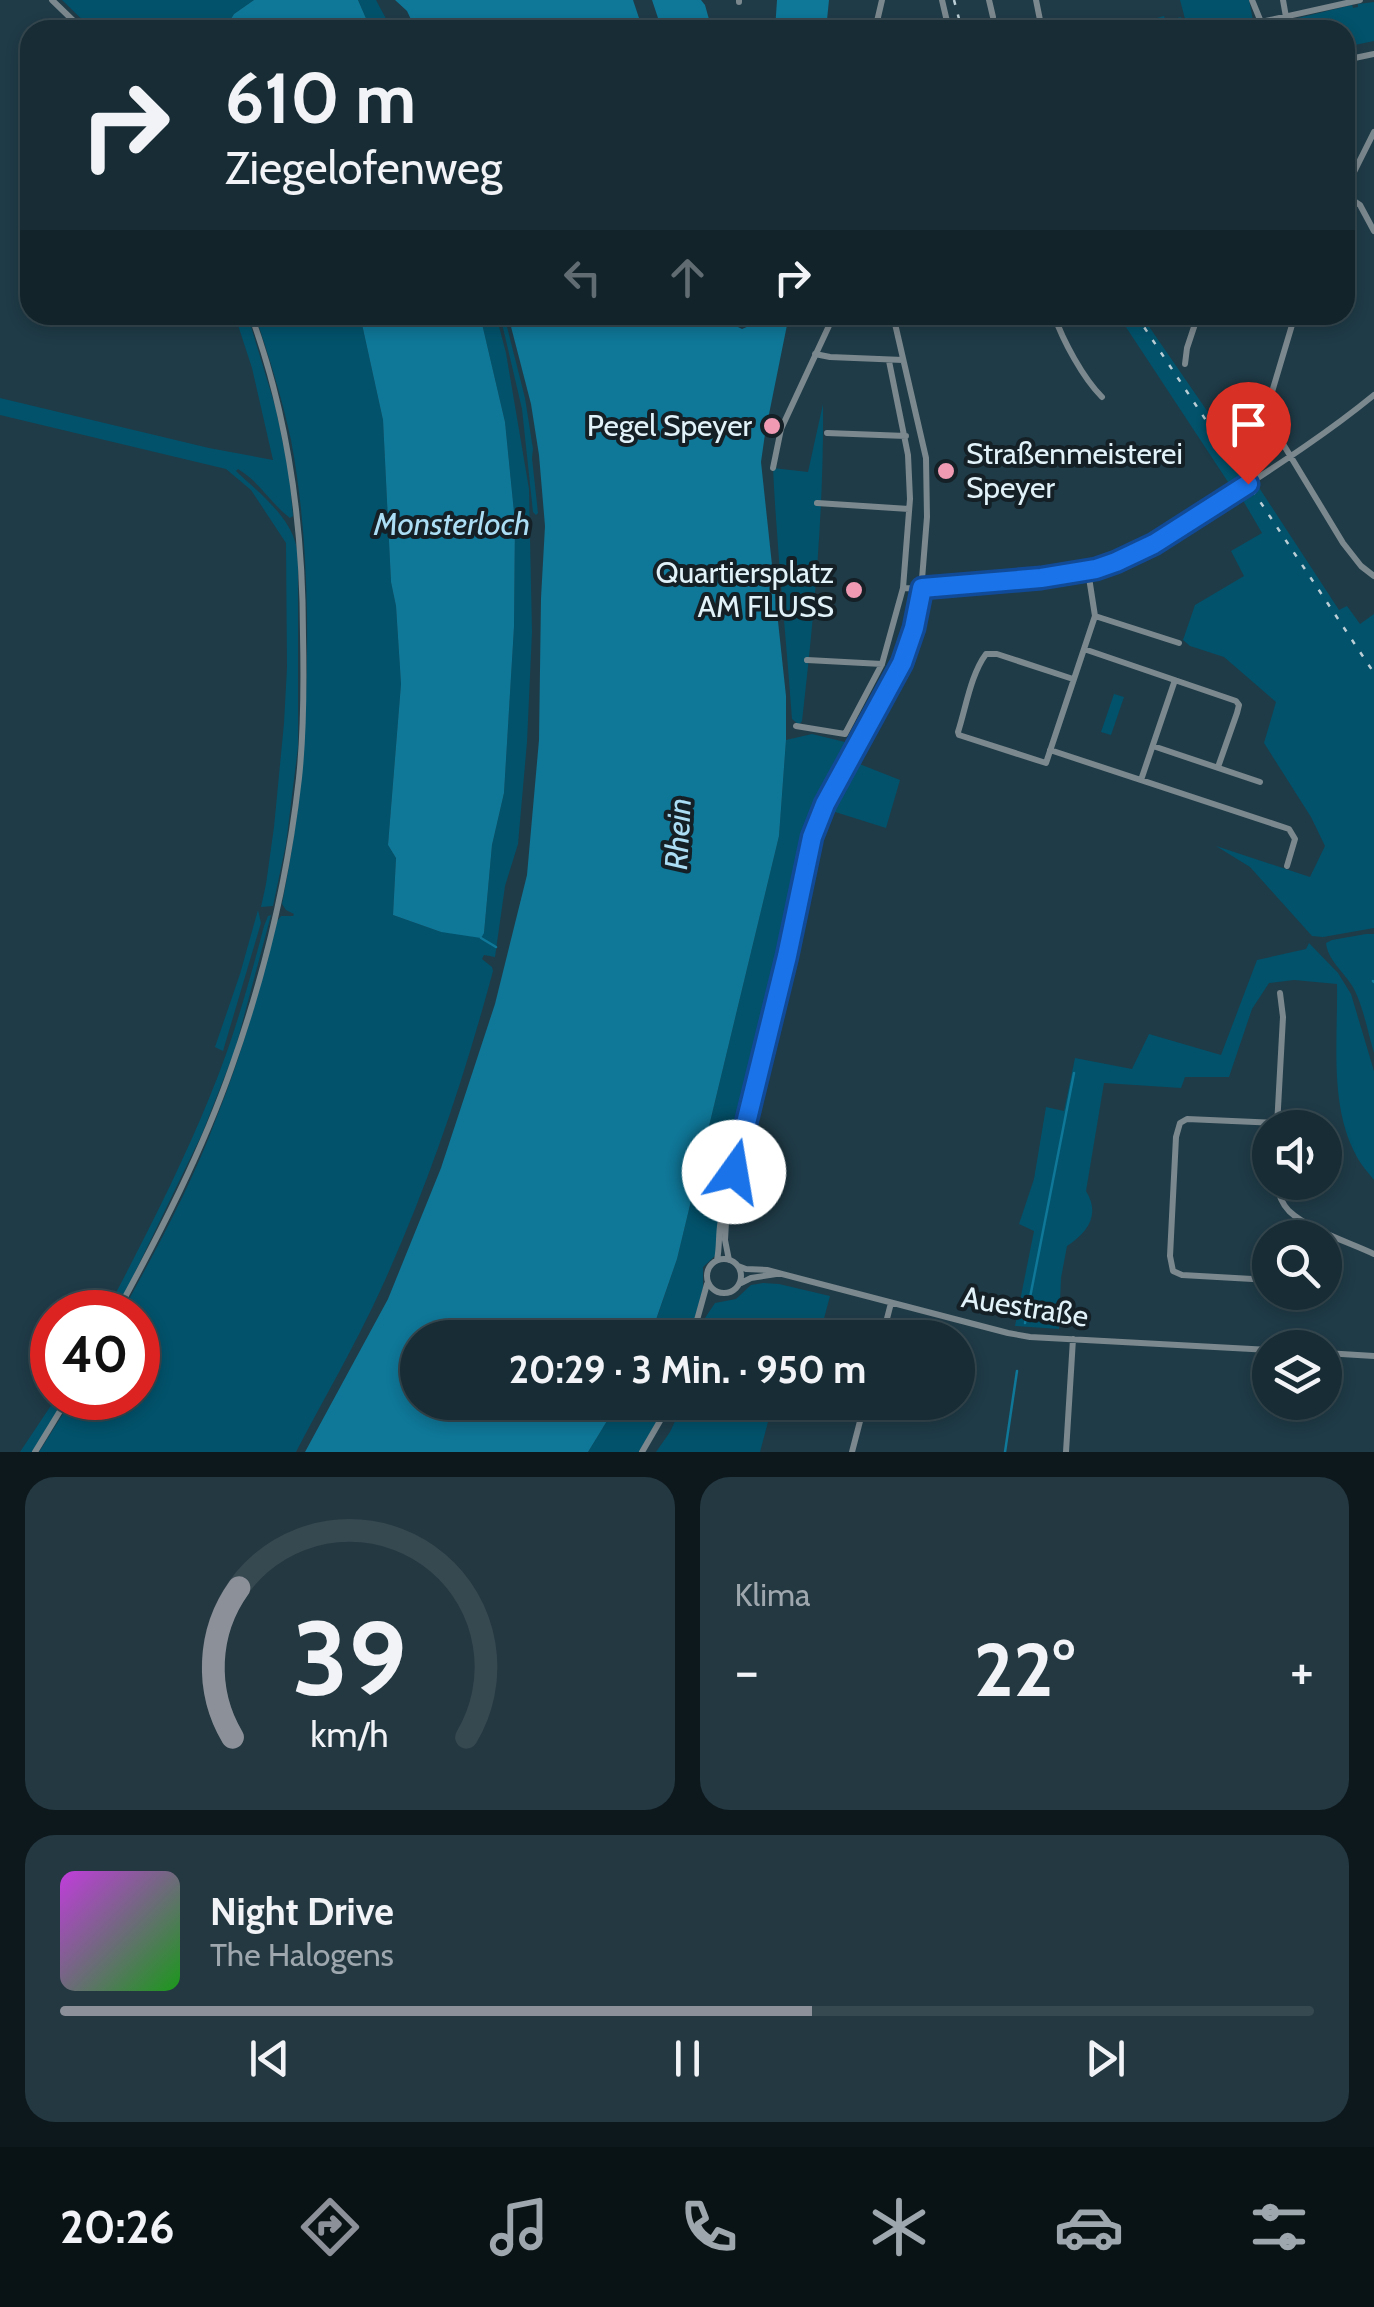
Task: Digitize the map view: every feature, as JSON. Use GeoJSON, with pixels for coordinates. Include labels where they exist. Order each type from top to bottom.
{"type":"FeatureCollection","features":[{"type":"Feature","properties":{"kind":"street"},"geometry":{"type":"LineString","coordinates":[[52,0],[73,20]]}},
{"type":"Feature","properties":{"kind":"street"},"geometry":{"type":"LineString","coordinates":[[989,0],[993,17]]}},
{"type":"Feature","properties":{"kind":"street"},"geometry":{"type":"LineString","coordinates":[[1283,0],[1286,17]]}},
{"type":"Feature","properties":{"kind":"street"},"geometry":{"type":"LineString","coordinates":[[1271,20],[1360,0]]}},
{"type":"Feature","properties":{"kind":"street"},"geometry":{"type":"LineString","coordinates":[[1355,165],[1374,132]]}},
{"type":"Feature","properties":{"kind":"street"},"geometry":{"type":"LineString","coordinates":[[1355,201],[1374,231]]}},
{"type":"Feature","properties":{"kind":"street"},"geometry":{"type":"LineString","coordinates":[[128,1290],[182,1187],[233,1064],[272,929],[297,792],[304,703],[300,539],[286,435],[255,325]]}},
{"type":"Feature","properties":{"kind":"street"},"geometry":{"type":"LineString","coordinates":[[773,468],[781,430],[829,325]]}},
{"type":"Feature","properties":{"kind":"street"},"geometry":{"type":"LineString","coordinates":[[730,1260],[725,1240],[727,1204],[812,837],[825,804],[902,663],[922,588],[926,458],[895,325]]}},
{"type":"Feature","properties":{"kind":"street"},"geometry":{"type":"LineString","coordinates":[[1058,325],[1102,397]]}},
{"type":"Feature","properties":{"kind":"street"},"geometry":{"type":"LineString","coordinates":[[1185,364],[1195,325]]}},
{"type":"Feature","properties":{"kind":"street"},"geometry":{"type":"LineString","coordinates":[[1292,325],[1272,390],[1269,412],[1276,434],[1352,556],[1374,576]]}},
{"type":"Feature","properties":{"kind":"street"},"geometry":{"type":"LineString","coordinates":[[816,354],[904,360]]}},
{"type":"Feature","properties":{"kind":"street"},"geometry":{"type":"LineString","coordinates":[[845,734],[882,664],[904,588],[909,509],[906,436],[889,360]]}},
{"type":"Feature","properties":{"kind":"street"},"geometry":{"type":"LineString","coordinates":[[904,588],[1088,572],[1116,562],[1154,544],[1290,456],[1374,395]]}},
{"type":"Feature","properties":{"kind":"street"},"geometry":{"type":"LineString","coordinates":[[828,433],[906,436]]}},
{"type":"Feature","properties":{"kind":"street"},"geometry":{"type":"LineString","coordinates":[[817,504],[909,509]]}},
{"type":"Feature","properties":{"kind":"street"},"geometry":{"type":"LineString","coordinates":[[1073,679],[986,654],[959,735],[1046,763],[1095,616],[1088,572]]}},
{"type":"Feature","properties":{"kind":"street"},"geometry":{"type":"LineString","coordinates":[[1095,616],[1178,643]]}},
{"type":"Feature","properties":{"kind":"street"},"geometry":{"type":"LineString","coordinates":[[1084,649],[1234,699],[1239,705],[1218,767]]}},
{"type":"Feature","properties":{"kind":"street"},"geometry":{"type":"LineString","coordinates":[[807,660],[882,664]]}},
{"type":"Feature","properties":{"kind":"street"},"geometry":{"type":"LineString","coordinates":[[1141,780],[1175,680]]}},
{"type":"Feature","properties":{"kind":"street"},"geometry":{"type":"LineString","coordinates":[[796,726],[860,740]]}},
{"type":"Feature","properties":{"kind":"street"},"geometry":{"type":"LineString","coordinates":[[1153,746],[1260,782]]}},
{"type":"Feature","properties":{"kind":"street"},"geometry":{"type":"LineString","coordinates":[[1050,750],[1289,830],[1295,839],[1287,866]]}},
{"type":"Feature","properties":{"kind":"street"},"geometry":{"type":"LineString","coordinates":[[1277,1110],[1283,1016],[1280,993]]}},
{"type":"Feature","properties":{"kind":"street"},"geometry":{"type":"LineString","coordinates":[[1252,1124],[1188,1120],[1180,1123],[1170,1256],[1173,1272],[1182,1275],[1252,1279]]}},
{"type":"Feature","properties":{"kind":"street"},"geometry":{"type":"LineString","coordinates":[[1281,1200],[1289,1211],[1304,1220]]}},
{"type":"Feature","properties":{"kind":"street"},"geometry":{"type":"LineString","coordinates":[[696,1320],[708,1283],[707,1272],[716,1260],[721,1215],[727,1204]]}},
{"type":"Feature","properties":{"kind":"street"},"geometry":{"type":"LineString","coordinates":[[1342,1239],[1374,1254]]}},
{"type":"Feature","properties":{"kind":"street"},"geometry":{"type":"LineString","coordinates":[[708,1283],[717,1292],[729,1293],[740,1284],[738,1266],[730,1260],[716,1260]]}},
{"type":"Feature","properties":{"kind":"street","name":"Auestraße"},"geometry":{"type":"LineString","coordinates":[[738,1266],[767,1270],[1008,1333],[1252,1349]]}},
{"type":"Feature","properties":{"kind":"street","name":"Auestraße"},"geometry":{"type":"LineString","coordinates":[[740,1284],[751,1278],[778,1274]]}},
{"type":"Feature","properties":{"kind":"street"},"geometry":{"type":"LineString","coordinates":[[698,1314],[717,1292]]}},
{"type":"Feature","properties":{"kind":"street"},"geometry":{"type":"LineString","coordinates":[[887,1320],[891,1303]]}},
{"type":"Feature","properties":{"kind":"street"},"geometry":{"type":"LineString","coordinates":[[1066,1452],[1073,1340]]}},
{"type":"Feature","properties":{"kind":"street"},"geometry":{"type":"LineString","coordinates":[[1342,1354],[1374,1356]]}},
{"type":"Feature","properties":{"kind":"street"},"geometry":{"type":"LineString","coordinates":[[34,1452],[54,1420]]}},
{"type":"Feature","properties":{"kind":"street"},"geometry":{"type":"LineString","coordinates":[[642,1452],[661,1420]]}},
{"type":"Feature","properties":{"kind":"street"},"geometry":{"type":"LineString","coordinates":[[852,1452],[860,1420]]}},
{"type":"Feature","properties":{"kind":"shaded area"},"geometry":{"type":"Polygon","coordinates":[[[62,0],[254,0],[230,20],[83,20],[62,0]]]}},
{"type":"Feature","properties":{"kind":"shaded area"},"geometry":{"type":"Polygon","coordinates":[[[358,0],[376,0],[387,20],[367,20],[358,0]]]}},
{"type":"Feature","properties":{"kind":"shaded area"},"geometry":{"type":"Polygon","coordinates":[[[1180,0],[1249,0],[1253,20],[1185,20],[1180,0]]]}},
{"type":"Feature","properties":{"kind":"shaded area"},"geometry":{"type":"Polygon","coordinates":[[[1374,2],[1374,41],[1355,45],[1355,20],[1290,20],[1352,5],[1358,7],[1374,2]]]}},
{"type":"Feature","properties":{"kind":"shaded area"},"geometry":{"type":"Polygon","coordinates":[[[238,325],[251,325],[276,409],[293,516],[290,518],[253,481],[236,471],[287,524],[298,560],[298,747],[286,844],[273,906],[261,907],[284,723],[286,543],[251,490],[226,469],[0,415],[0,398],[273,460],[238,325]]]}},
{"type":"Feature","properties":{"kind":"shaded area"},"geometry":{"type":"Polygon","coordinates":[[[258,325],[362,325],[383,420],[391,582],[401,684],[388,845],[396,858],[393,915],[441,932],[484,933],[492,845],[504,793],[514,627],[515,522],[505,422],[482,325],[499,325],[529,489],[532,632],[518,844],[505,886],[495,957],[484,955],[482,959],[493,971],[457,1092],[398,1250],[296,1452],[39,1452],[59,1420],[160,1420],[160,1290],[134,1290],[206,1144],[242,1046],[277,921],[281,916],[294,914],[282,904],[299,796],[307,615],[304,549],[291,440],[258,325]]]}},
{"type":"Feature","properties":{"kind":"shaded area"},"geometry":{"type":"Polygon","coordinates":[[[502,325],[507,325],[525,398],[533,449],[536,515],[533,512],[522,409],[502,325]]]}},
{"type":"Feature","properties":{"kind":"shaded area"},"geometry":{"type":"Polygon","coordinates":[[[1125,325],[1148,325],[1252,476],[1232,488],[1125,325]]]}},
{"type":"Feature","properties":{"kind":"shaded area"},"geometry":{"type":"Polygon","coordinates":[[[823,404],[817,563],[799,725],[792,719],[773,468],[808,472],[823,404]]]}},
{"type":"Feature","properties":{"kind":"shaded area"},"geometry":{"type":"Polygon","coordinates":[[[1258,486],[1339,610],[1347,606],[1360,624],[1374,614],[1374,928],[1312,936],[1250,867],[1216,846],[1310,877],[1325,846],[1264,743],[1276,702],[1224,657],[1183,640],[1195,605],[1244,576],[1231,551],[1262,533],[1241,497],[1258,486]]]}},
{"type":"Feature","properties":{"kind":"shaded area"},"geometry":{"type":"Polygon","coordinates":[[[1114,694],[1124,697],[1111,735],[1101,732],[1114,694]]]}},
{"type":"Feature","properties":{"kind":"shaded area"},"geometry":{"type":"Polygon","coordinates":[[[812,734],[853,744],[807,838],[783,956],[719,1214],[716,1255],[703,1267],[703,1288],[695,1320],[656,1320],[677,1259],[779,836],[786,740],[812,734]]]}},
{"type":"Feature","properties":{"kind":"shaded area"},"geometry":{"type":"Polygon","coordinates":[[[857,763],[900,780],[886,828],[832,811],[857,763]]]}},
{"type":"Feature","properties":{"kind":"shaded area"},"geometry":{"type":"Polygon","coordinates":[[[258,910],[261,923],[223,1051],[215,1047],[258,910]]]}},
{"type":"Feature","properties":{"kind":"shaded area"},"geometry":{"type":"Polygon","coordinates":[[[271,915],[235,1050],[202,1134],[126,1290],[117,1290],[210,1096],[271,915]]]}},
{"type":"Feature","properties":{"kind":"shaded area"},"geometry":{"type":"Polygon","coordinates":[[[1374,934],[1374,1053],[1355,991],[1330,956],[1326,943],[1374,934]]]}},
{"type":"Feature","properties":{"kind":"shaded area"},"geometry":{"type":"Polygon","coordinates":[[[1309,943],[1338,973],[1351,994],[1374,1071],[1374,1180],[1356,1155],[1342,1115],[1337,1071],[1337,984],[1294,980],[1269,983],[1252,1009],[1229,1077],[1185,1077],[1181,1088],[1104,1083],[1086,1191],[1092,1216],[1081,1235],[1067,1246],[1059,1329],[1015,1326],[1034,1231],[1019,1224],[1034,1179],[1046,1107],[1064,1111],[1075,1058],[1132,1069],[1149,1034],[1221,1055],[1257,960],[1306,949],[1309,943]]]}},
{"type":"Feature","properties":{"kind":"shaded area"},"geometry":{"type":"Polygon","coordinates":[[[779,1284],[830,1296],[824,1320],[705,1320],[715,1303],[736,1299],[751,1285],[779,1284]]]}},
{"type":"Feature","properties":{"kind":"shaded area"},"geometry":{"type":"Polygon","coordinates":[[[41,1420],[52,1420],[32,1452],[20,1452],[41,1420]]]}},
{"type":"Feature","properties":{"kind":"shaded area"},"geometry":{"type":"Polygon","coordinates":[[[608,1420],[658,1420],[639,1452],[588,1452],[608,1420]]]}},
{"type":"Feature","properties":{"kind":"shaded area"},"geometry":{"type":"Polygon","coordinates":[[[676,1420],[768,1420],[760,1452],[656,1452],[676,1420]]]}},
{"type":"Feature","properties":{"kind":"water"},"geometry":{"type":"Polygon","coordinates":[[[254,0],[358,0],[367,20],[230,20],[254,0]]]}},
{"type":"Feature","properties":{"kind":"water"},"geometry":{"type":"Polygon","coordinates":[[[395,0],[633,0],[640,20],[411,20],[395,0]]]}},
{"type":"Feature","properties":{"kind":"water"},"geometry":{"type":"Polygon","coordinates":[[[652,0],[701,0],[709,20],[659,20],[652,0]]]}},
{"type":"Feature","properties":{"kind":"water"},"geometry":{"type":"Polygon","coordinates":[[[777,0],[829,0],[827,20],[776,20],[777,0]]]}},
{"type":"Feature","properties":{"kind":"water","name":"Monsterloch"},"geometry":{"type":"Polygon","coordinates":[[[362,325],[482,325],[505,422],[515,522],[514,627],[504,793],[492,845],[481,938],[441,932],[393,915],[396,858],[388,845],[401,684],[391,582],[383,420],[362,325]]]}},
{"type":"Feature","properties":{"kind":"water","name":"Rhein"},"geometry":{"type":"Polygon","coordinates":[[[511,325],[736,325],[742,329],[749,325],[787,325],[761,462],[786,696],[779,836],[677,1259],[656,1320],[400,1320],[400,1420],[608,1420],[588,1452],[305,1452],[388,1299],[441,1168],[495,1004],[527,875],[539,740],[545,526],[531,404],[511,325]]]}},
{"type":"Feature","properties":{"kind":"waterway"},"geometry":{"type":"LineString","coordinates":[[481,938],[496,947]]}},
{"type":"Feature","properties":{"kind":"waterway"},"geometry":{"type":"LineString","coordinates":[[1025,1323],[1074,1073]]}},
{"type":"Feature","properties":{"kind":"waterway"},"geometry":{"type":"LineString","coordinates":[[1005,1452],[1017,1371]]}},
{"type":"Feature","properties":{"kind":"railway"},"geometry":{"type":"LineString","coordinates":[[954,0],[959,20]]}},
{"type":"Feature","properties":{"kind":"railway"},"geometry":{"type":"LineString","coordinates":[[1143,325],[1374,673]]}},
{"type":"Feature","properties":{"kind":"place","name":"Pegel Speyer"},"geometry":{"type":"Point","coordinates":[772,426]}},
{"type":"Feature","properties":{"kind":"place","name":"Straßenmeisterei Speyer"},"geometry":{"type":"Point","coordinates":[946,471]}},
{"type":"Feature","properties":{"kind":"place","name":"Quartiersplatz AM FLUSS"},"geometry":{"type":"Point","coordinates":[854,590]}},
{"type":"Feature","properties":{"kind":"route"},"geometry":{"type":"LineString","coordinates":[[734,1172],[818,818],[902,663],[922,588],[1088,572],[1134,555],[1248,484]]}}]}
